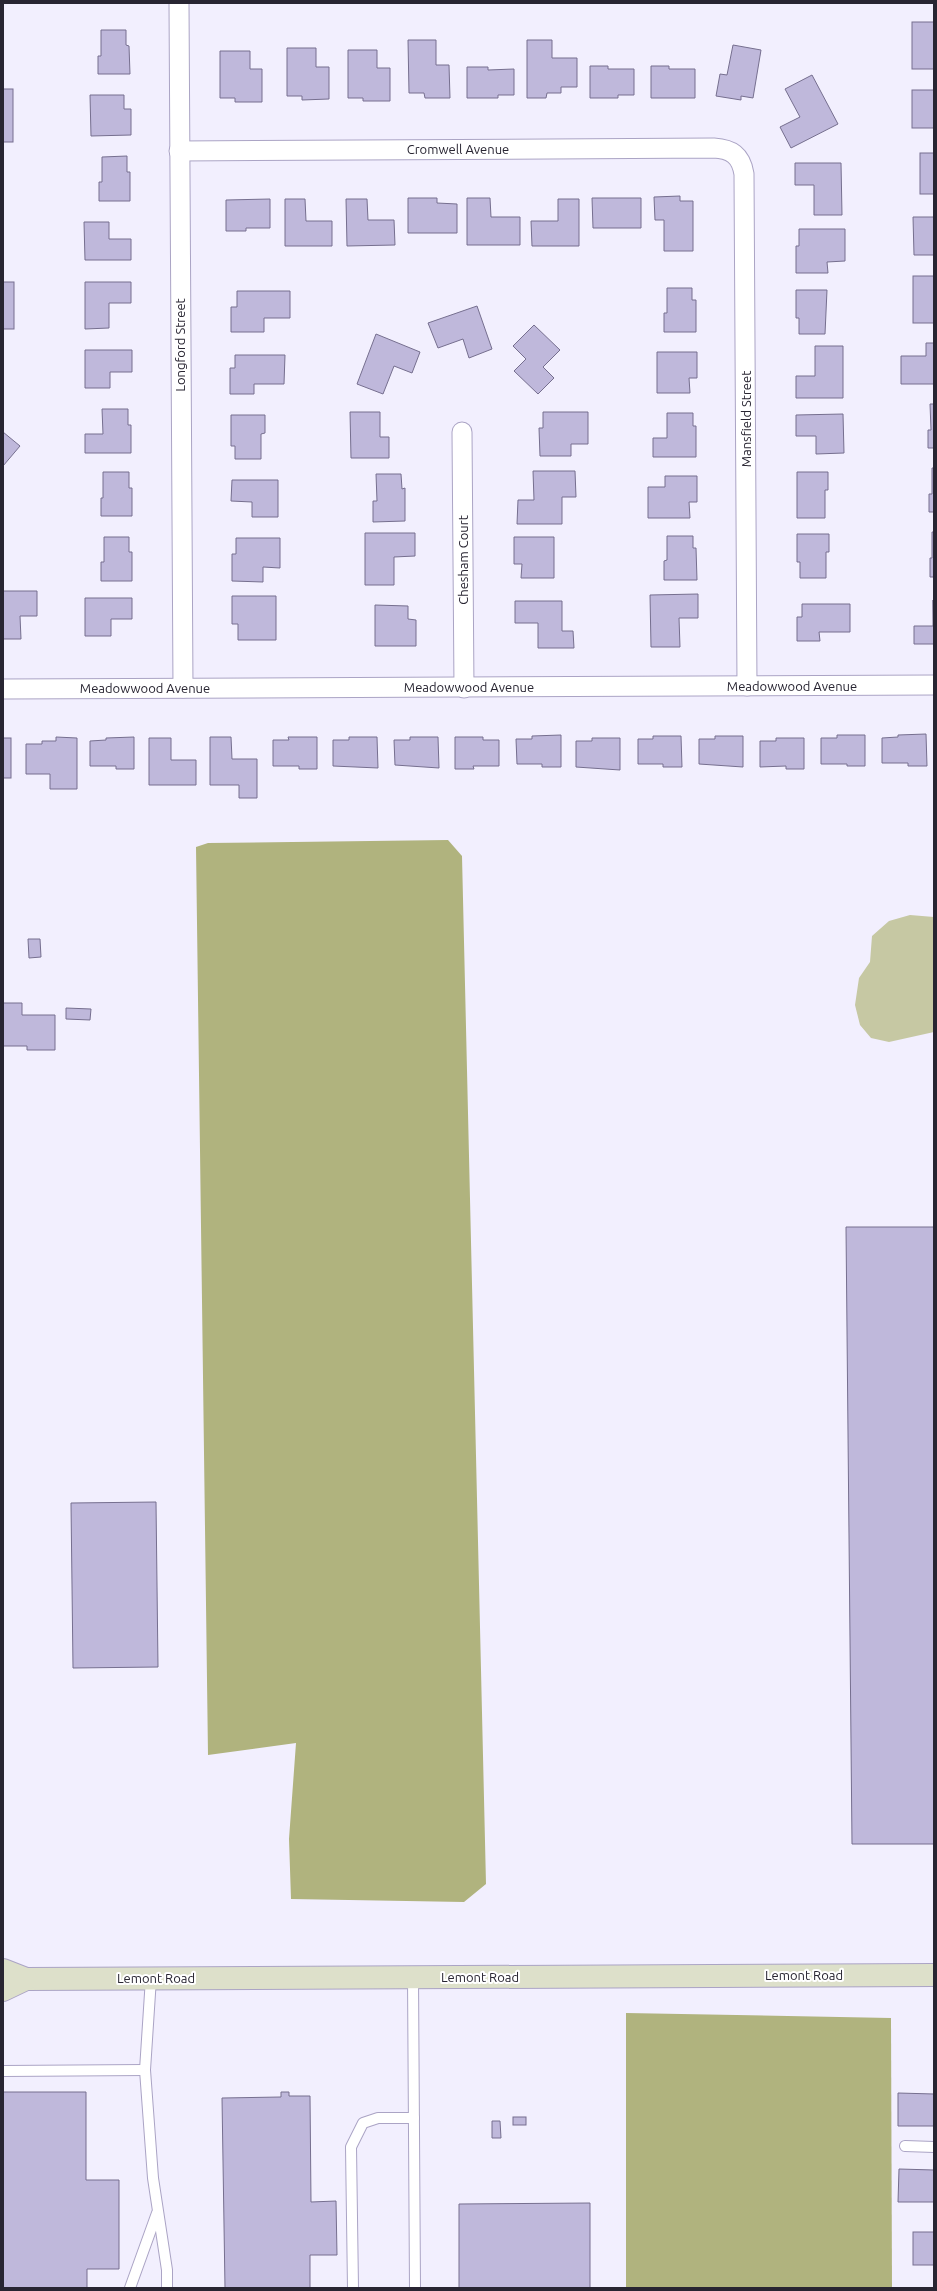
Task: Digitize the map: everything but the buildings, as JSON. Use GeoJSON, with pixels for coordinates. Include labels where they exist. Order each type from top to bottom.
{"type":"FeatureCollection","features":[{"type":"Feature","properties":{"kind":"main road","name":"Lemont Road"},"geometry":{"type":"LineString","coordinates":[[3,1970],[26,1979],[934,1975]]}},
{"type":"Feature","properties":{"kind":"main road","name":"Lemont Road"},"geometry":{"type":"LineString","coordinates":[[3,1990],[26,1979]]}},
{"type":"Feature","properties":{"kind":"street","name":"Longford Street"},"geometry":{"type":"LineString","coordinates":[[179,3],[183,688]]}},
{"type":"Feature","properties":{"kind":"street","name":"Cromwell Avenue"},"geometry":{"type":"LineString","coordinates":[[179,151],[714,148],[725,149],[736,154]]}},
{"type":"Feature","properties":{"kind":"street","name":"Mansfield Street"},"geometry":{"type":"LineString","coordinates":[[736,154],[741,162],[744,174],[747,686]]}},
{"type":"Feature","properties":{"kind":"street","name":"Chesham Court"},"geometry":{"type":"LineString","coordinates":[[462,432],[464,688]]}},
{"type":"Feature","properties":{"kind":"street","name":"Meadowwood Avenue"},"geometry":{"type":"LineString","coordinates":[[3,689],[934,685]]}},
{"type":"Feature","properties":{"kind":"lane"},"geometry":{"type":"LineString","coordinates":[[413,1977],[415,2288]]}},
{"type":"Feature","properties":{"kind":"lane"},"geometry":{"type":"LineString","coordinates":[[151,1978],[145,2070],[153,2178],[167,2270],[167,2288]]}},
{"type":"Feature","properties":{"kind":"lane"},"geometry":{"type":"LineString","coordinates":[[3,2071],[145,2070]]}},
{"type":"Feature","properties":{"kind":"lane"},"geometry":{"type":"LineString","coordinates":[[353,2288],[351,2147],[363,2123],[378,2118],[414,2118]]}},
{"type":"Feature","properties":{"kind":"lane"},"geometry":{"type":"LineString","coordinates":[[905,2146],[934,2146]]}},
{"type":"Feature","properties":{"kind":"lane"},"geometry":{"type":"LineString","coordinates":[[130,2288],[158,2211]]}},
{"type":"Feature","properties":{"kind":"green space"},"geometry":{"type":"Polygon","coordinates":[[[448,840],[462,856],[486,1884],[464,1902],[291,1899],[289,1839],[296,1743],[208,1755],[196,847],[208,843],[448,840]]]}},
{"type":"Feature","properties":{"kind":"green space"},"geometry":{"type":"Polygon","coordinates":[[[910,915],[934,917],[934,1032],[889,1042],[871,1038],[860,1025],[855,1005],[859,978],[870,962],[872,936],[889,921],[910,915]]]}},
{"type":"Feature","properties":{"kind":"green space"},"geometry":{"type":"Polygon","coordinates":[[[626,2013],[891,2018],[892,2288],[626,2288],[626,2013]]]}}]}
